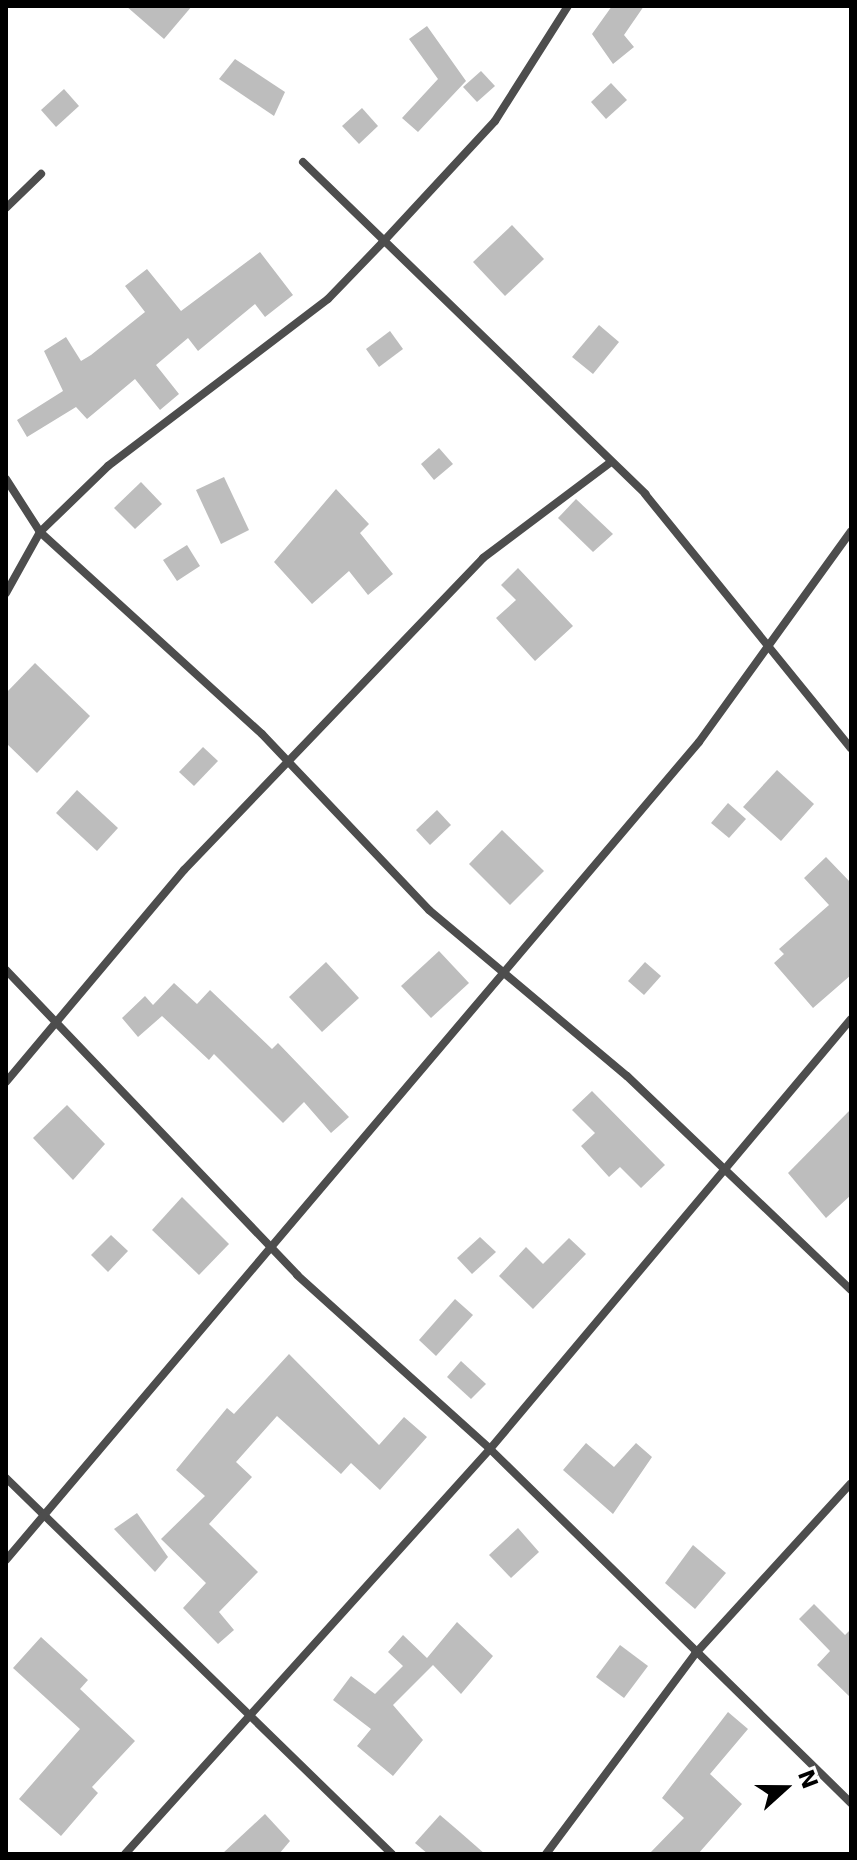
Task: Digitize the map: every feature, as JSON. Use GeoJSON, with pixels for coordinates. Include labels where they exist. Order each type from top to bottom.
{"type":"FeatureCollection","features":[{"type":"Feature","properties":{"kind":"street"},"geometry":{"type":"LineString","coordinates":[[6,593],[40,532],[108,466],[328,299],[382,243],[495,121],[568,6]]}},
{"type":"Feature","properties":{"kind":"street"},"geometry":{"type":"LineString","coordinates":[[303,162],[382,243],[645,494],[762,646],[851,748]]}},
{"type":"Feature","properties":{"kind":"street"},"geometry":{"type":"LineString","coordinates":[[6,208],[41,174]]}},
{"type":"Feature","properties":{"kind":"street"},"geometry":{"type":"LineString","coordinates":[[6,1082],[286,762],[483,558],[611,462]]}},
{"type":"Feature","properties":{"kind":"street"},"geometry":{"type":"LineString","coordinates":[[6,479],[40,532],[286,762],[498,973],[627,1076],[722,1173],[851,1290]]}},
{"type":"Feature","properties":{"kind":"street"},"geometry":{"type":"LineString","coordinates":[[6,1560],[48,1518],[269,1244],[699,742],[762,646],[851,531]]}},
{"type":"Feature","properties":{"kind":"street"},"geometry":{"type":"LineString","coordinates":[[6,970],[59,1019],[269,1244],[490,1449],[695,1654],[851,1803]]}},
{"type":"Feature","properties":{"kind":"street"},"geometry":{"type":"LineString","coordinates":[[125,1854],[250,1722],[490,1449],[851,1019]]}},
{"type":"Feature","properties":{"kind":"street"},"geometry":{"type":"LineString","coordinates":[[6,1478],[250,1722],[392,1854]]}},
{"type":"Feature","properties":{"kind":"street"},"geometry":{"type":"LineString","coordinates":[[546,1854],[695,1654],[851,1483]]}},
{"type":"Feature","properties":{"kind":"building"},"geometry":{"type":"Polygon","coordinates":[[[126,6],[192,6],[164,39],[126,6]]]}},
{"type":"Feature","properties":{"kind":"building"},"geometry":{"type":"Polygon","coordinates":[[[612,6],[644,6],[624,35],[634,47],[613,64],[592,34],[612,6]]]}},
{"type":"Feature","properties":{"kind":"building"},"geometry":{"type":"Polygon","coordinates":[[[427,26],[466,81],[418,132],[402,118],[438,79],[409,39],[427,26]]]}},
{"type":"Feature","properties":{"kind":"building"},"geometry":{"type":"Polygon","coordinates":[[[235,59],[285,92],[274,116],[219,79],[235,59]]]}},
{"type":"Feature","properties":{"kind":"building"},"geometry":{"type":"Polygon","coordinates":[[[481,71],[495,86],[477,102],[463,87],[481,71]]]}},
{"type":"Feature","properties":{"kind":"building"},"geometry":{"type":"Polygon","coordinates":[[[611,83],[627,100],[606,119],[591,102],[611,83]]]}},
{"type":"Feature","properties":{"kind":"building"},"geometry":{"type":"Polygon","coordinates":[[[64,89],[79,106],[56,127],[41,110],[64,89]]]}},
{"type":"Feature","properties":{"kind":"building"},"geometry":{"type":"Polygon","coordinates":[[[362,108],[378,126],[359,144],[342,126],[362,108]]]}},
{"type":"Feature","properties":{"kind":"building"},"geometry":{"type":"Polygon","coordinates":[[[512,225],[544,259],[505,296],[473,262],[512,225]]]}},
{"type":"Feature","properties":{"kind":"building"},"geometry":{"type":"Polygon","coordinates":[[[260,252],[293,295],[265,317],[255,304],[198,351],[188,338],[156,365],[179,394],[160,410],[135,379],[87,419],[76,407],[27,437],[17,420],[63,391],[44,351],[66,337],[81,361],[145,312],[125,286],[147,269],[181,311],[260,252]]]}},
{"type":"Feature","properties":{"kind":"building"},"geometry":{"type":"Polygon","coordinates":[[[599,325],[619,342],[593,374],[572,357],[599,325]]]}},
{"type":"Feature","properties":{"kind":"building"},"geometry":{"type":"Polygon","coordinates":[[[390,331],[403,349],[379,367],[366,349],[390,331]]]}},
{"type":"Feature","properties":{"kind":"building"},"geometry":{"type":"Polygon","coordinates":[[[439,448],[453,464],[434,480],[421,464],[439,448]]]}},
{"type":"Feature","properties":{"kind":"building"},"geometry":{"type":"Polygon","coordinates":[[[224,477],[249,530],[221,544],[196,490],[224,477]]]}},
{"type":"Feature","properties":{"kind":"building"},"geometry":{"type":"Polygon","coordinates":[[[141,482],[162,504],[135,529],[114,508],[141,482]]]}},
{"type":"Feature","properties":{"kind":"building"},"geometry":{"type":"Polygon","coordinates":[[[336,489],[369,524],[360,533],[393,574],[368,595],[349,571],[312,604],[274,562],[336,489]]]}},
{"type":"Feature","properties":{"kind":"building"},"geometry":{"type":"Polygon","coordinates":[[[576,499],[613,534],[593,552],[558,518],[576,499]]]}},
{"type":"Feature","properties":{"kind":"building"},"geometry":{"type":"Polygon","coordinates":[[[187,545],[200,566],[177,581],[163,560],[187,545]]]}},
{"type":"Feature","properties":{"kind":"building"},"geometry":{"type":"Polygon","coordinates":[[[518,568],[573,626],[535,661],[496,618],[516,600],[501,585],[518,568]]]}},
{"type":"Feature","properties":{"kind":"building"},"geometry":{"type":"Polygon","coordinates":[[[35,663],[90,716],[37,773],[6,743],[6,693],[35,663]]]}},
{"type":"Feature","properties":{"kind":"building"},"geometry":{"type":"Polygon","coordinates":[[[203,747],[218,761],[194,786],[179,772],[203,747]]]}},
{"type":"Feature","properties":{"kind":"building"},"geometry":{"type":"Polygon","coordinates":[[[777,770],[814,804],[781,841],[743,807],[777,770]]]}},
{"type":"Feature","properties":{"kind":"building"},"geometry":{"type":"Polygon","coordinates":[[[77,790],[118,828],[97,851],[56,813],[77,790]]]}},
{"type":"Feature","properties":{"kind":"building"},"geometry":{"type":"Polygon","coordinates":[[[728,803],[746,819],[729,838],[711,823],[728,803]]]}},
{"type":"Feature","properties":{"kind":"building"},"geometry":{"type":"Polygon","coordinates":[[[437,810],[451,825],[430,845],[416,830],[437,810]]]}},
{"type":"Feature","properties":{"kind":"building"},"geometry":{"type":"Polygon","coordinates":[[[502,830],[544,871],[510,905],[469,864],[502,830]]]}},
{"type":"Feature","properties":{"kind":"building"},"geometry":{"type":"Polygon","coordinates":[[[826,857],[851,883],[851,975],[813,1008],[774,963],[784,954],[779,949],[829,905],[804,878],[826,857]]]}},
{"type":"Feature","properties":{"kind":"building"},"geometry":{"type":"Polygon","coordinates":[[[439,951],[469,983],[431,1018],[401,986],[439,951]]]}},
{"type":"Feature","properties":{"kind":"building"},"geometry":{"type":"Polygon","coordinates":[[[326,962],[359,998],[322,1032],[289,997],[326,962]]]}},
{"type":"Feature","properties":{"kind":"building"},"geometry":{"type":"Polygon","coordinates":[[[645,962],[661,976],[644,995],[628,981],[645,962]]]}},
{"type":"Feature","properties":{"kind":"building"},"geometry":{"type":"Polygon","coordinates":[[[174,983],[197,1004],[210,990],[272,1049],[278,1043],[349,1117],[331,1133],[304,1102],[283,1123],[214,1054],[209,1060],[162,1016],[138,1037],[122,1018],[145,996],[153,1005],[174,983]]]}},
{"type":"Feature","properties":{"kind":"building"},"geometry":{"type":"Polygon","coordinates":[[[592,1091],[665,1165],[641,1188],[620,1167],[609,1177],[581,1146],[595,1133],[572,1110],[592,1091]]]}},
{"type":"Feature","properties":{"kind":"building"},"geometry":{"type":"Polygon","coordinates":[[[67,1105],[105,1144],[73,1180],[33,1138],[67,1105]]]}},
{"type":"Feature","properties":{"kind":"building"},"geometry":{"type":"Polygon","coordinates":[[[851,1109],[851,1195],[826,1218],[788,1173],[851,1109]]]}},
{"type":"Feature","properties":{"kind":"building"},"geometry":{"type":"Polygon","coordinates":[[[182,1197],[229,1244],[199,1275],[152,1230],[182,1197]]]}},
{"type":"Feature","properties":{"kind":"building"},"geometry":{"type":"Polygon","coordinates":[[[111,1235],[128,1251],[108,1272],[91,1255],[111,1235]]]}},
{"type":"Feature","properties":{"kind":"building"},"geometry":{"type":"Polygon","coordinates":[[[480,1237],[496,1252],[472,1274],[457,1258],[480,1237]]]}},
{"type":"Feature","properties":{"kind":"building"},"geometry":{"type":"Polygon","coordinates":[[[569,1238],[586,1254],[533,1309],[499,1276],[526,1247],[543,1264],[569,1238]]]}},
{"type":"Feature","properties":{"kind":"building"},"geometry":{"type":"Polygon","coordinates":[[[455,1299],[473,1315],[436,1356],[419,1340],[455,1299]]]}},
{"type":"Feature","properties":{"kind":"building"},"geometry":{"type":"Polygon","coordinates":[[[289,1354],[379,1445],[404,1417],[427,1437],[380,1490],[351,1463],[341,1474],[277,1416],[236,1462],[252,1477],[209,1524],[258,1572],[219,1612],[234,1630],[218,1644],[183,1608],[206,1583],[161,1539],[205,1496],[176,1470],[227,1408],[234,1414],[289,1354]]]}},
{"type":"Feature","properties":{"kind":"building"},"geometry":{"type":"Polygon","coordinates":[[[461,1361],[486,1384],[471,1399],[447,1377],[461,1361]]]}},
{"type":"Feature","properties":{"kind":"building"},"geometry":{"type":"Polygon","coordinates":[[[586,1443],[614,1467],[636,1443],[652,1457],[613,1514],[563,1470],[586,1443]]]}},
{"type":"Feature","properties":{"kind":"building"},"geometry":{"type":"Polygon","coordinates":[[[137,1513],[168,1557],[155,1572],[114,1529],[137,1513]]]}},
{"type":"Feature","properties":{"kind":"building"},"geometry":{"type":"Polygon","coordinates":[[[518,1528],[539,1552],[511,1578],[489,1555],[518,1528]]]}},
{"type":"Feature","properties":{"kind":"building"},"geometry":{"type":"Polygon","coordinates":[[[693,1545],[726,1573],[695,1609],[665,1583],[693,1545]]]}},
{"type":"Feature","properties":{"kind":"building"},"geometry":{"type":"Polygon","coordinates":[[[814,1604],[845,1635],[851,1629],[851,1698],[817,1665],[830,1651],[799,1619],[814,1604]]]}},
{"type":"Feature","properties":{"kind":"building"},"geometry":{"type":"Polygon","coordinates":[[[457,1622],[493,1656],[461,1694],[433,1665],[393,1705],[423,1740],[393,1776],[357,1746],[371,1729],[333,1700],[351,1676],[375,1694],[403,1666],[388,1652],[403,1635],[427,1658],[457,1622]]]}},
{"type":"Feature","properties":{"kind":"building"},"geometry":{"type":"Polygon","coordinates":[[[41,1637],[88,1680],[80,1689],[135,1741],[92,1787],[98,1793],[61,1836],[19,1799],[80,1729],[13,1668],[41,1637]]]}},
{"type":"Feature","properties":{"kind":"building"},"geometry":{"type":"Polygon","coordinates":[[[620,1645],[648,1666],[624,1698],[596,1677],[620,1645]]]}},
{"type":"Feature","properties":{"kind":"building"},"geometry":{"type":"Polygon","coordinates":[[[728,1712],[748,1729],[710,1774],[742,1804],[698,1854],[649,1854],[684,1818],[662,1798],[728,1712]]]}},
{"type":"Feature","properties":{"kind":"building"},"geometry":{"type":"Polygon","coordinates":[[[265,1814],[290,1841],[279,1854],[222,1854],[265,1814]]]}},
{"type":"Feature","properties":{"kind":"building"},"geometry":{"type":"Polygon","coordinates":[[[440,1815],[485,1854],[428,1854],[415,1843],[440,1815]]]}}]}
